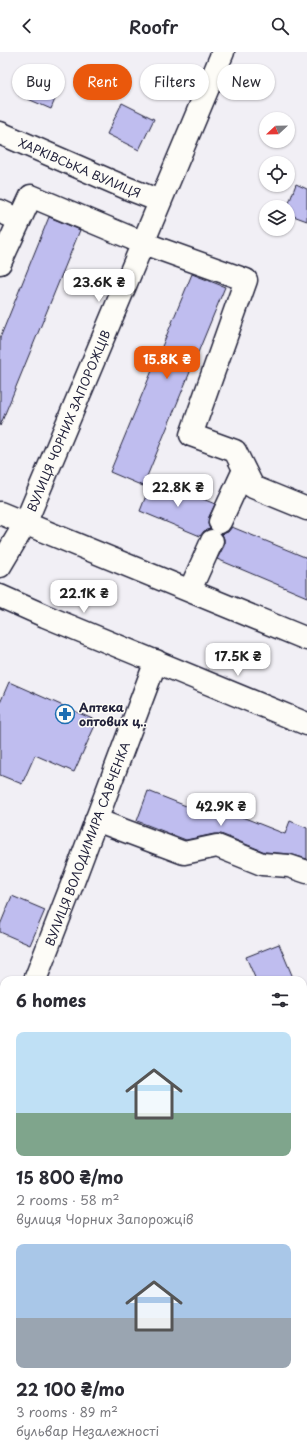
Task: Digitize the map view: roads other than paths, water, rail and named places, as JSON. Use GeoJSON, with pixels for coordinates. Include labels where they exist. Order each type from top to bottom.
{"type":"FeatureCollection","features":[{"type":"Feature","properties":{"kind":"street","name":"ВУЛИЦЯ ЧОРНИХ ЗАПОРОЖЦІВ"},"geometry":{"type":"LineString","coordinates":[[0,566],[25,524],[223,52]]}},
{"type":"Feature","properties":{"kind":"street","name":"ХАРКІВСЬКА ВУЛИЦЯ"},"geometry":{"type":"LineString","coordinates":[[0,133],[160,201]]}},
{"type":"Feature","properties":{"kind":"street"},"geometry":{"type":"LineString","coordinates":[[0,263],[10,215],[31,196],[143,243],[246,280],[191,435],[235,451],[253,487],[307,509]]}},
{"type":"Feature","properties":{"kind":"street"},"geometry":{"type":"LineString","coordinates":[[190,590],[244,470]]}},
{"type":"Feature","properties":{"kind":"street"},"geometry":{"type":"LineString","coordinates":[[0,513],[307,639]]}},
{"type":"Feature","properties":{"kind":"street"},"geometry":{"type":"LineString","coordinates":[[0,596],[307,724]]}},
{"type":"Feature","properties":{"kind":"street","name":"ВУЛИЦЯ ВОЛОДИМИРА САВЧЕНКА"},"geometry":{"type":"LineString","coordinates":[[37,976],[156,662]]}},
{"type":"Feature","properties":{"kind":"street"},"geometry":{"type":"LineString","coordinates":[[96,820],[184,853],[217,846],[262,864],[289,866],[307,872]]}},
{"type":"Feature","properties":{"kind":"place","name":"Аптека оптових ц‥"},"geometry":{"type":"Point","coordinates":[65,714]}}]}
